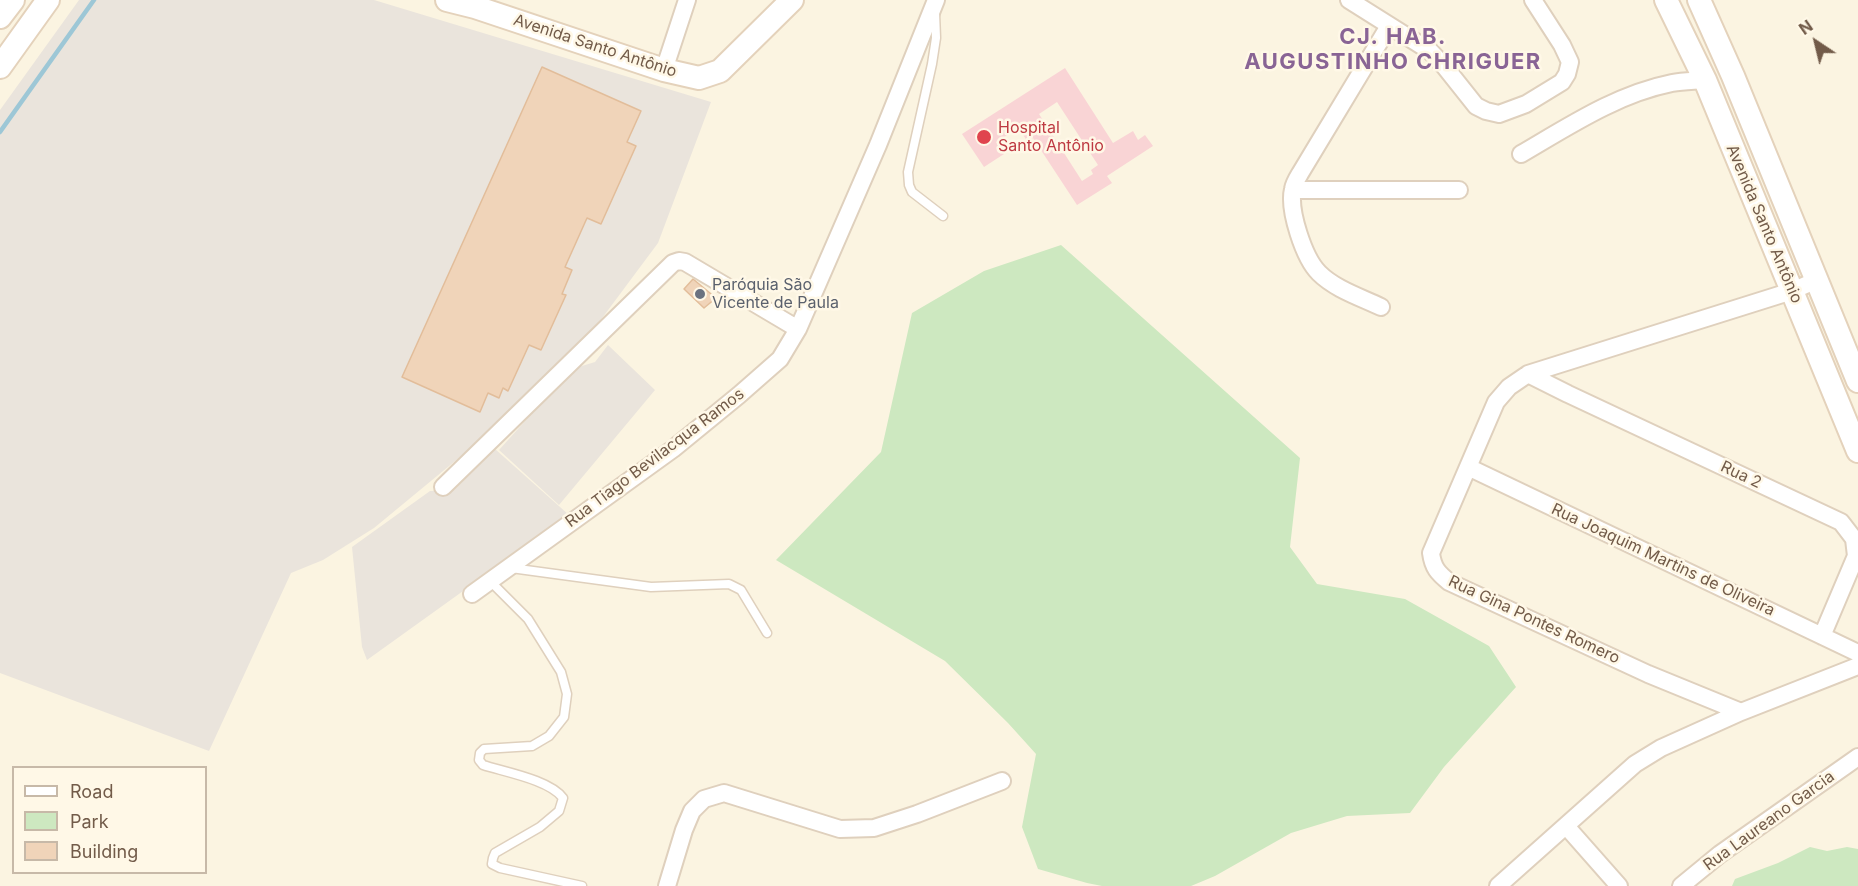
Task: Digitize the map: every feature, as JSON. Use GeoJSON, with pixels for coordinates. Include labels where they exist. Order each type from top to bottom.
{"type":"FeatureCollection","features":[{"type":"Feature","properties":{"kind":"main road"},"geometry":{"type":"LineString","coordinates":[[0,17],[13,0]]}},
{"type":"Feature","properties":{"kind":"main road"},"geometry":{"type":"LineString","coordinates":[[0,67],[48,0]]}},
{"type":"Feature","properties":{"kind":"main road","name":"Avenida Santo Antônio"},"geometry":{"type":"LineString","coordinates":[[447,0],[476,3],[664,70],[699,78],[720,71],[790,1]]}},
{"type":"Feature","properties":{"kind":"main road","name":"Avenida Santo Antônio"},"geometry":{"type":"LineString","coordinates":[[1666,0],[1705,80],[1858,451]]}},
{"type":"Feature","properties":{"kind":"main road","name":"Avenida Santo Antônio"},"geometry":{"type":"LineString","coordinates":[[1699,0],[1733,76],[1858,381]]}},
{"type":"Feature","properties":{"kind":"street"},"geometry":{"type":"LineString","coordinates":[[664,70],[687,0]]}},
{"type":"Feature","properties":{"kind":"street"},"geometry":{"type":"LineString","coordinates":[[1349,0],[1430,51],[1476,106],[1499,114],[1526,105],[1562,82],[1567,74],[1570,62],[1562,45],[1533,0]]}},
{"type":"Feature","properties":{"kind":"street","name":"Rua Tiago Bevilacqua Ramos"},"geometry":{"type":"LineString","coordinates":[[472,594],[673,449],[780,358],[798,329],[878,145],[936,2]]}},
{"type":"Feature","properties":{"kind":"street"},"geometry":{"type":"LineString","coordinates":[[1381,307],[1333,284],[1310,262],[1294,215],[1293,190],[1301,172],[1389,26]]}},
{"type":"Feature","properties":{"kind":"street"},"geometry":{"type":"LineString","coordinates":[[1521,154],[1583,118],[1629,96],[1673,82],[1705,80]]}},
{"type":"Feature","properties":{"kind":"street"},"geometry":{"type":"LineString","coordinates":[[1293,190],[1459,190]]}},
{"type":"Feature","properties":{"kind":"street"},"geometry":{"type":"LineString","coordinates":[[443,487],[673,264],[679,261],[685,262],[798,329]]}},
{"type":"Feature","properties":{"kind":"street","name":"Rua Gina Pontes Romero"},"geometry":{"type":"LineString","coordinates":[[1741,712],[1648,674],[1449,582],[1432,566],[1431,554],[1496,402],[1509,387],[1527,374],[1792,291],[1817,280]]}},
{"type":"Feature","properties":{"kind":"street","name":"Rua 2"},"geometry":{"type":"LineString","coordinates":[[1527,374],[1841,522],[1854,539],[1856,556],[1822,636]]}},
{"type":"Feature","properties":{"kind":"street","name":"Rua Joaquim Martins de Oliveira"},"geometry":{"type":"LineString","coordinates":[[1467,467],[1858,653]]}},
{"type":"Feature","properties":{"kind":"street"},"geometry":{"type":"LineString","coordinates":[[1498,886],[1635,764],[1661,748],[1741,712],[1858,666]]}},
{"type":"Feature","properties":{"kind":"street","name":"Rua Laureano Garcia"},"geometry":{"type":"LineString","coordinates":[[1682,886],[1720,854],[1858,758]]}},
{"type":"Feature","properties":{"kind":"street"},"geometry":{"type":"LineString","coordinates":[[667,886],[692,811],[704,799],[724,793],[840,829],[874,828],[1002,781]]}},
{"type":"Feature","properties":{"kind":"street"},"geometry":{"type":"LineString","coordinates":[[1566,826],[1619,886]]}},
{"type":"Feature","properties":{"kind":"lane"},"geometry":{"type":"LineString","coordinates":[[936,2],[936,38],[932,64],[908,172],[912,192],[943,216]]}},
{"type":"Feature","properties":{"kind":"lane"},"geometry":{"type":"LineString","coordinates":[[508,567],[651,587],[729,584],[741,590],[767,633]]}},
{"type":"Feature","properties":{"kind":"lane"},"geometry":{"type":"LineString","coordinates":[[489,580],[528,620],[561,672],[567,694],[564,717],[549,736],[532,746],[484,749],[480,753],[479,760],[483,765],[533,780],[558,791],[563,798],[559,811],[540,827],[495,853],[492,864],[500,868],[582,886]]}},
{"type":"Feature","properties":{"kind":"shaded area"},"geometry":{"type":"Polygon","coordinates":[[[79,0],[374,0],[711,102],[658,243],[588,337],[506,419],[374,528],[323,560],[291,573],[209,751],[0,673],[0,110],[79,0]]]}},
{"type":"Feature","properties":{"kind":"shaded area","name":"Hospital Santo Antônio"},"geometry":{"type":"Polygon","coordinates":[[[1065,68],[1113,143],[1133,131],[1138,140],[1145,135],[1153,146],[1107,176],[1112,183],[1077,205],[1033,138],[1027,141],[1019,128],[996,142],[1004,154],[984,167],[962,134],[1065,68]],[[1057,102],[1039,114],[1082,181],[1093,174],[1091,170],[1098,165],[1057,102]]]}},
{"type":"Feature","properties":{"kind":"shaded area"},"geometry":{"type":"Polygon","coordinates":[[[608,345],[655,390],[559,505],[499,450],[572,369],[595,362],[608,345]]]}},
{"type":"Feature","properties":{"kind":"shaded area"},"geometry":{"type":"Polygon","coordinates":[[[495,449],[569,515],[367,660],[362,647],[352,547],[430,491],[454,490],[495,449]]]}},
{"type":"Feature","properties":{"kind":"green space"},"geometry":{"type":"Polygon","coordinates":[[[1061,245],[1300,458],[1290,547],[1317,584],[1405,599],[1489,646],[1516,687],[1444,767],[1410,813],[1347,816],[1291,833],[1215,876],[1191,886],[1102,886],[1038,869],[1022,827],[1036,754],[945,661],[776,560],[881,452],[912,313],[984,271],[1061,245]]]}},
{"type":"Feature","properties":{"kind":"green space"},"geometry":{"type":"Polygon","coordinates":[[[1810,847],[1827,851],[1847,847],[1858,849],[1858,886],[1732,886],[1735,879],[1778,863],[1810,847]]]}},
{"type":"Feature","properties":{"kind":"building"},"geometry":{"type":"Polygon","coordinates":[[[542,67],[641,111],[627,142],[636,146],[601,224],[587,218],[565,267],[572,270],[562,294],[566,295],[541,350],[529,345],[508,391],[503,388],[499,398],[488,393],[480,412],[402,377],[542,67]]]}},
{"type":"Feature","properties":{"kind":"building","name":"Paróquia São Vicente de Paula"},"geometry":{"type":"Polygon","coordinates":[[[693,279],[716,298],[704,308],[684,289],[693,279]]]}},
{"type":"Feature","properties":{"kind":"waterway"},"geometry":{"type":"LineString","coordinates":[[0,132],[94,0]]}},
{"type":"Feature","properties":{"kind":"place","name":"Hospital Santo Antônio"},"geometry":{"type":"Point","coordinates":[984,137]}},
{"type":"Feature","properties":{"kind":"place","name":"Paróquia São Vicente de Paula"},"geometry":{"type":"Point","coordinates":[700,294]}},
{"type":"Feature","properties":{"kind":"district","name":"CJ. HAB. AUGUSTINHO CHRIGUER"},"geometry":{"type":"Point","coordinates":[1393,50]}}]}
